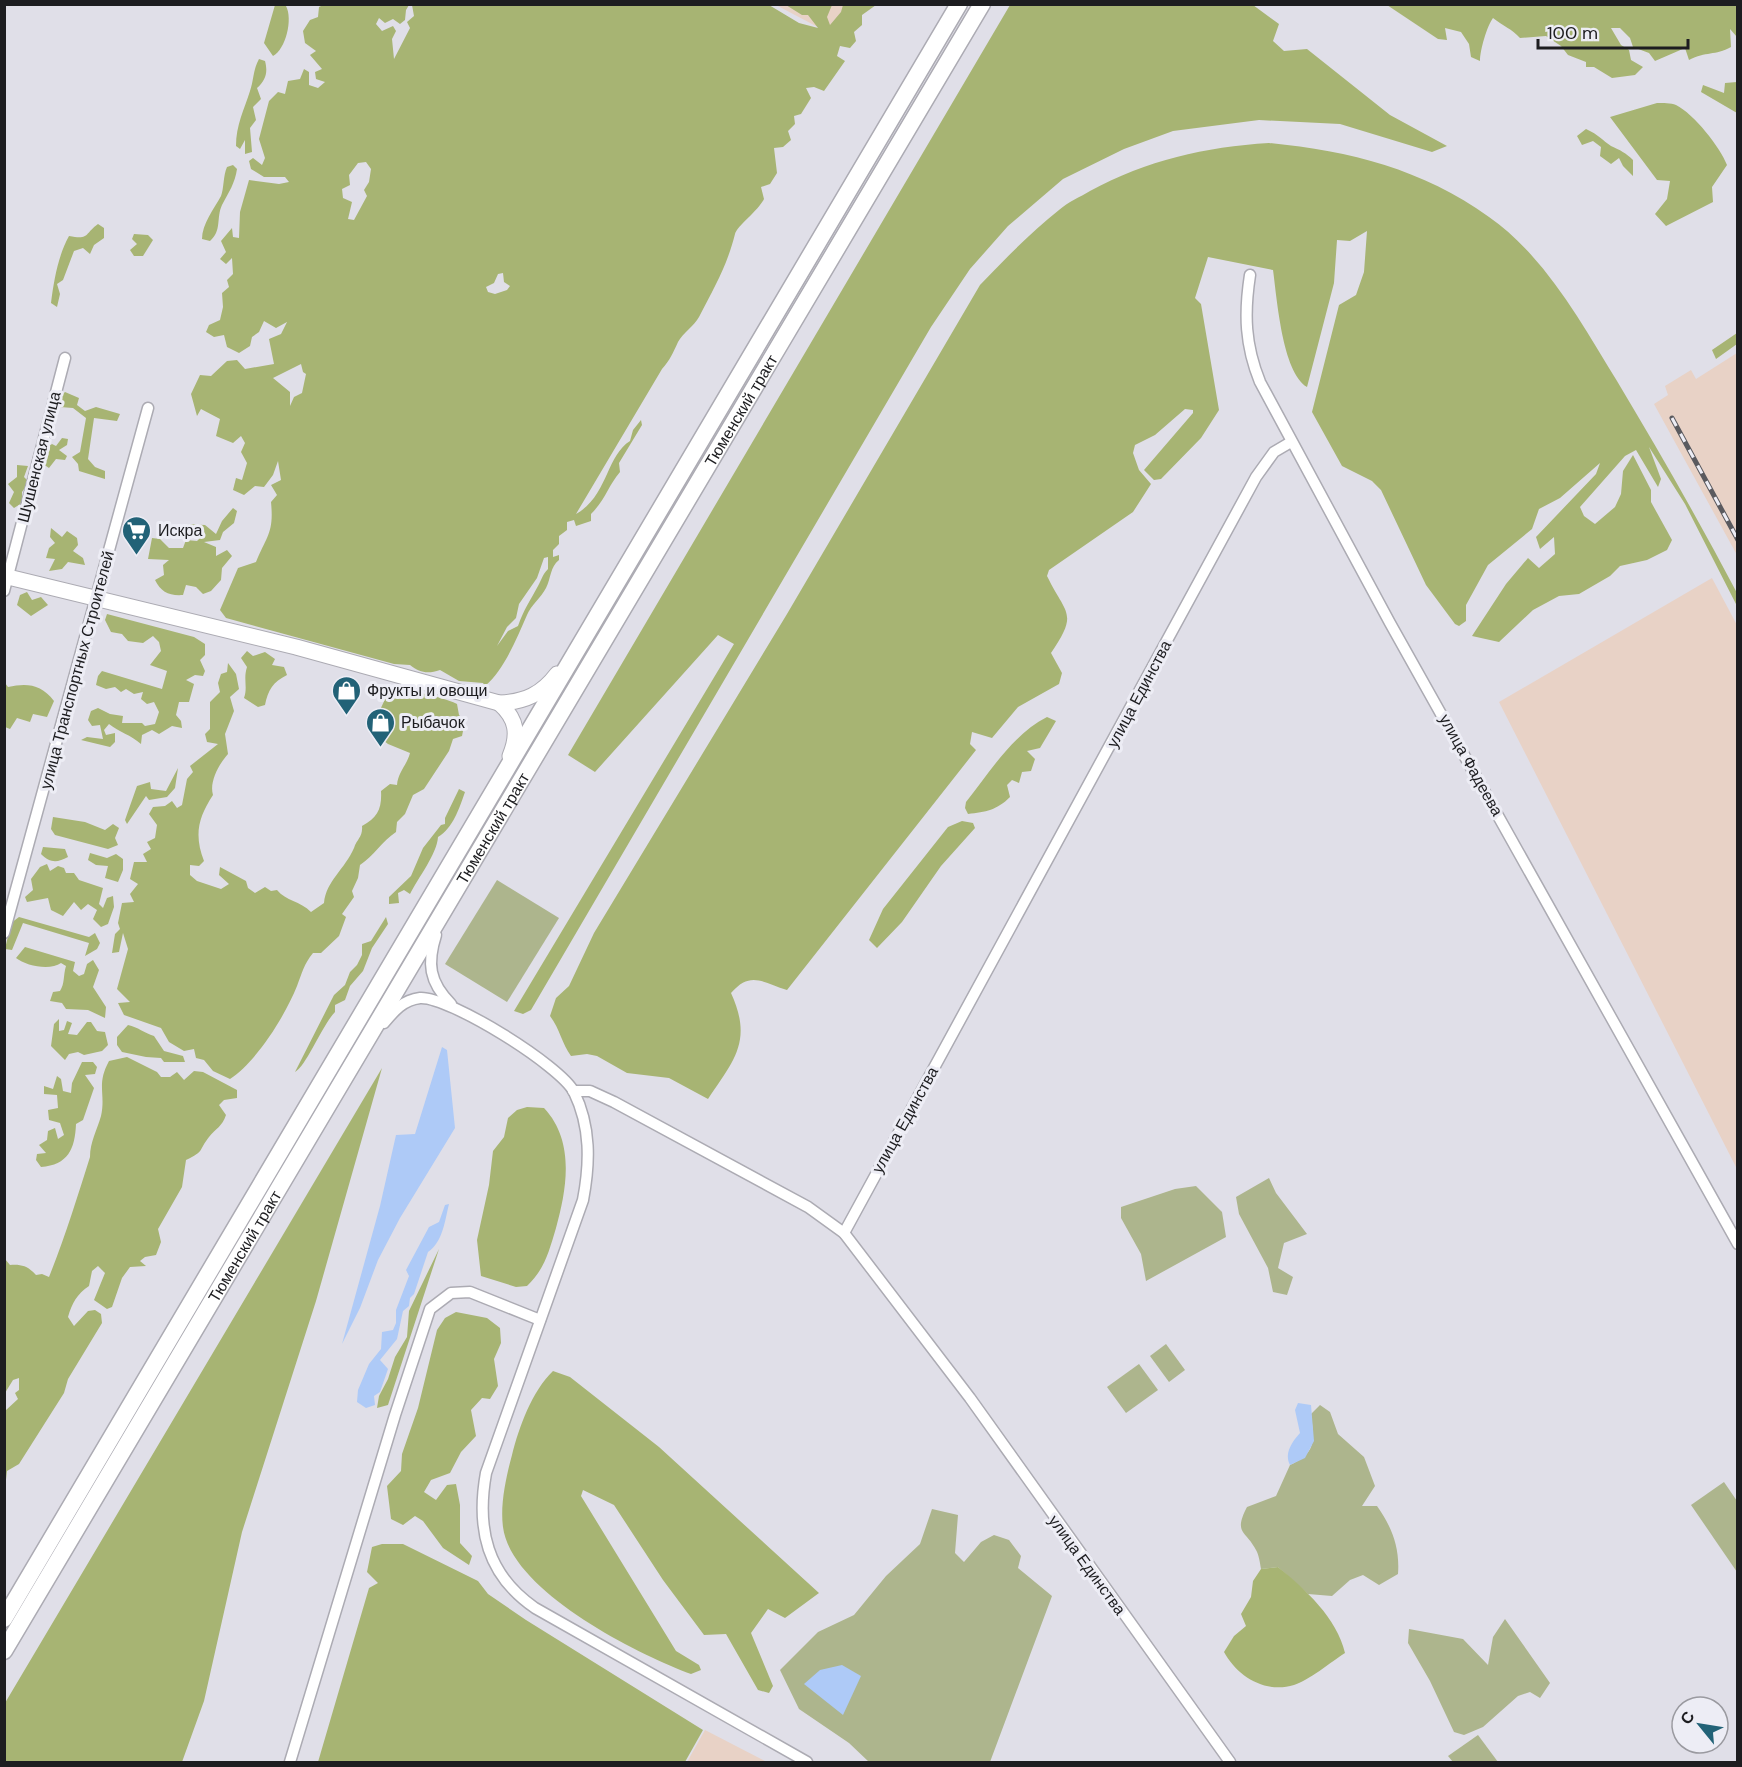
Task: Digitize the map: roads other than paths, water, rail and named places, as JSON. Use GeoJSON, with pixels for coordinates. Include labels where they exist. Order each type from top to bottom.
{"type":"FeatureCollection","features":[{"type":"Feature","properties":{"kind":"main road","name":"Тюменский тракт"},"geometry":{"type":"LineString","coordinates":[[4,1619],[959,4]]}},
{"type":"Feature","properties":{"kind":"main road","name":"Тюменский тракт"},"geometry":{"type":"LineString","coordinates":[[4,1651],[982,4]]}},
{"type":"Feature","properties":{"kind":"street","name":"улица Фадеева"},"geometry":{"type":"LineString","coordinates":[[1250,275],[1244,310],[1246,340],[1260,382],[1291,442],[1737,1244]]}},
{"type":"Feature","properties":{"kind":"street","name":"Шушенская улица"},"geometry":{"type":"LineString","coordinates":[[6,581],[64,358]]}},
{"type":"Feature","properties":{"kind":"street","name":"улица Транспортных Строителей"},"geometry":{"type":"LineString","coordinates":[[4,933],[148,408]]}},
{"type":"Feature","properties":{"kind":"street","name":"улица Единства"},"geometry":{"type":"LineString","coordinates":[[1230,1762],[970,1398],[844,1233],[1256,477],[1274,452],[1291,442]]}},
{"type":"Feature","properties":{"kind":"street"},"geometry":{"type":"LineString","coordinates":[[6,581],[296,647],[499,703],[529,698],[545,688],[591,628]]}},
{"type":"Feature","properties":{"kind":"street"},"geometry":{"type":"LineString","coordinates":[[499,703],[513,718],[516,734],[502,779]]}},
{"type":"Feature","properties":{"kind":"street"},"geometry":{"type":"LineString","coordinates":[[443,913],[432,947],[430,970],[435,987],[455,1008]]}},
{"type":"Feature","properties":{"kind":"street"},"geometry":{"type":"LineString","coordinates":[[364,1046],[395,1010],[406,1002],[429,998],[455,1008],[556,1070],[573,1091],[586,1128],[589,1157],[586,1183],[578,1215],[485,1480],[486,1540],[495,1567],[512,1590],[535,1608],[807,1762]]}},
{"type":"Feature","properties":{"kind":"street"},"geometry":{"type":"LineString","coordinates":[[573,1091],[590,1091],[614,1102],[808,1208],[844,1233]]}},
{"type":"Feature","properties":{"kind":"street"},"geometry":{"type":"LineString","coordinates":[[290,1762],[394,1415],[430,1309],[451,1293],[470,1292],[540,1320]]}},
{"type":"Feature","properties":{"kind":"water"},"geometry":{"type":"Polygon","coordinates":[[[442,1047],[447,1050],[455,1128],[400,1218],[378,1260],[360,1308],[342,1344],[380,1206],[396,1135],[415,1134],[442,1047]]]}},
{"type":"Feature","properties":{"kind":"water"},"geometry":{"type":"Polygon","coordinates":[[[449,1204],[440,1237],[428,1252],[409,1306],[403,1311],[397,1339],[380,1360],[388,1369],[380,1392],[374,1396],[375,1405],[366,1408],[357,1402],[358,1390],[369,1364],[381,1349],[382,1332],[393,1330],[396,1323],[396,1310],[409,1276],[406,1270],[429,1227],[439,1222],[445,1205],[449,1204]]]}},
{"type":"Feature","properties":{"kind":"water"},"geometry":{"type":"Polygon","coordinates":[[[1298,1403],[1311,1405],[1314,1441],[1305,1458],[1290,1465],[1288,1452],[1300,1433],[1295,1410],[1298,1403]]]}},
{"type":"Feature","properties":{"kind":"water"},"geometry":{"type":"Polygon","coordinates":[[[842,1665],[861,1676],[843,1715],[804,1684],[820,1670],[842,1665]]]}},
{"type":"Feature","properties":{"kind":"railway"},"geometry":{"type":"LineString","coordinates":[[1672,418],[1738,540]]}},
{"type":"Feature","properties":{"kind":"place","name":"Искра"},"geometry":{"type":"Point","coordinates":[137,556]}},
{"type":"Feature","properties":{"kind":"place","name":"Фрукты и овощи"},"geometry":{"type":"Point","coordinates":[346,716]}},
{"type":"Feature","properties":{"kind":"place","name":"Рыбачок"},"geometry":{"type":"Point","coordinates":[380,748]}}]}
